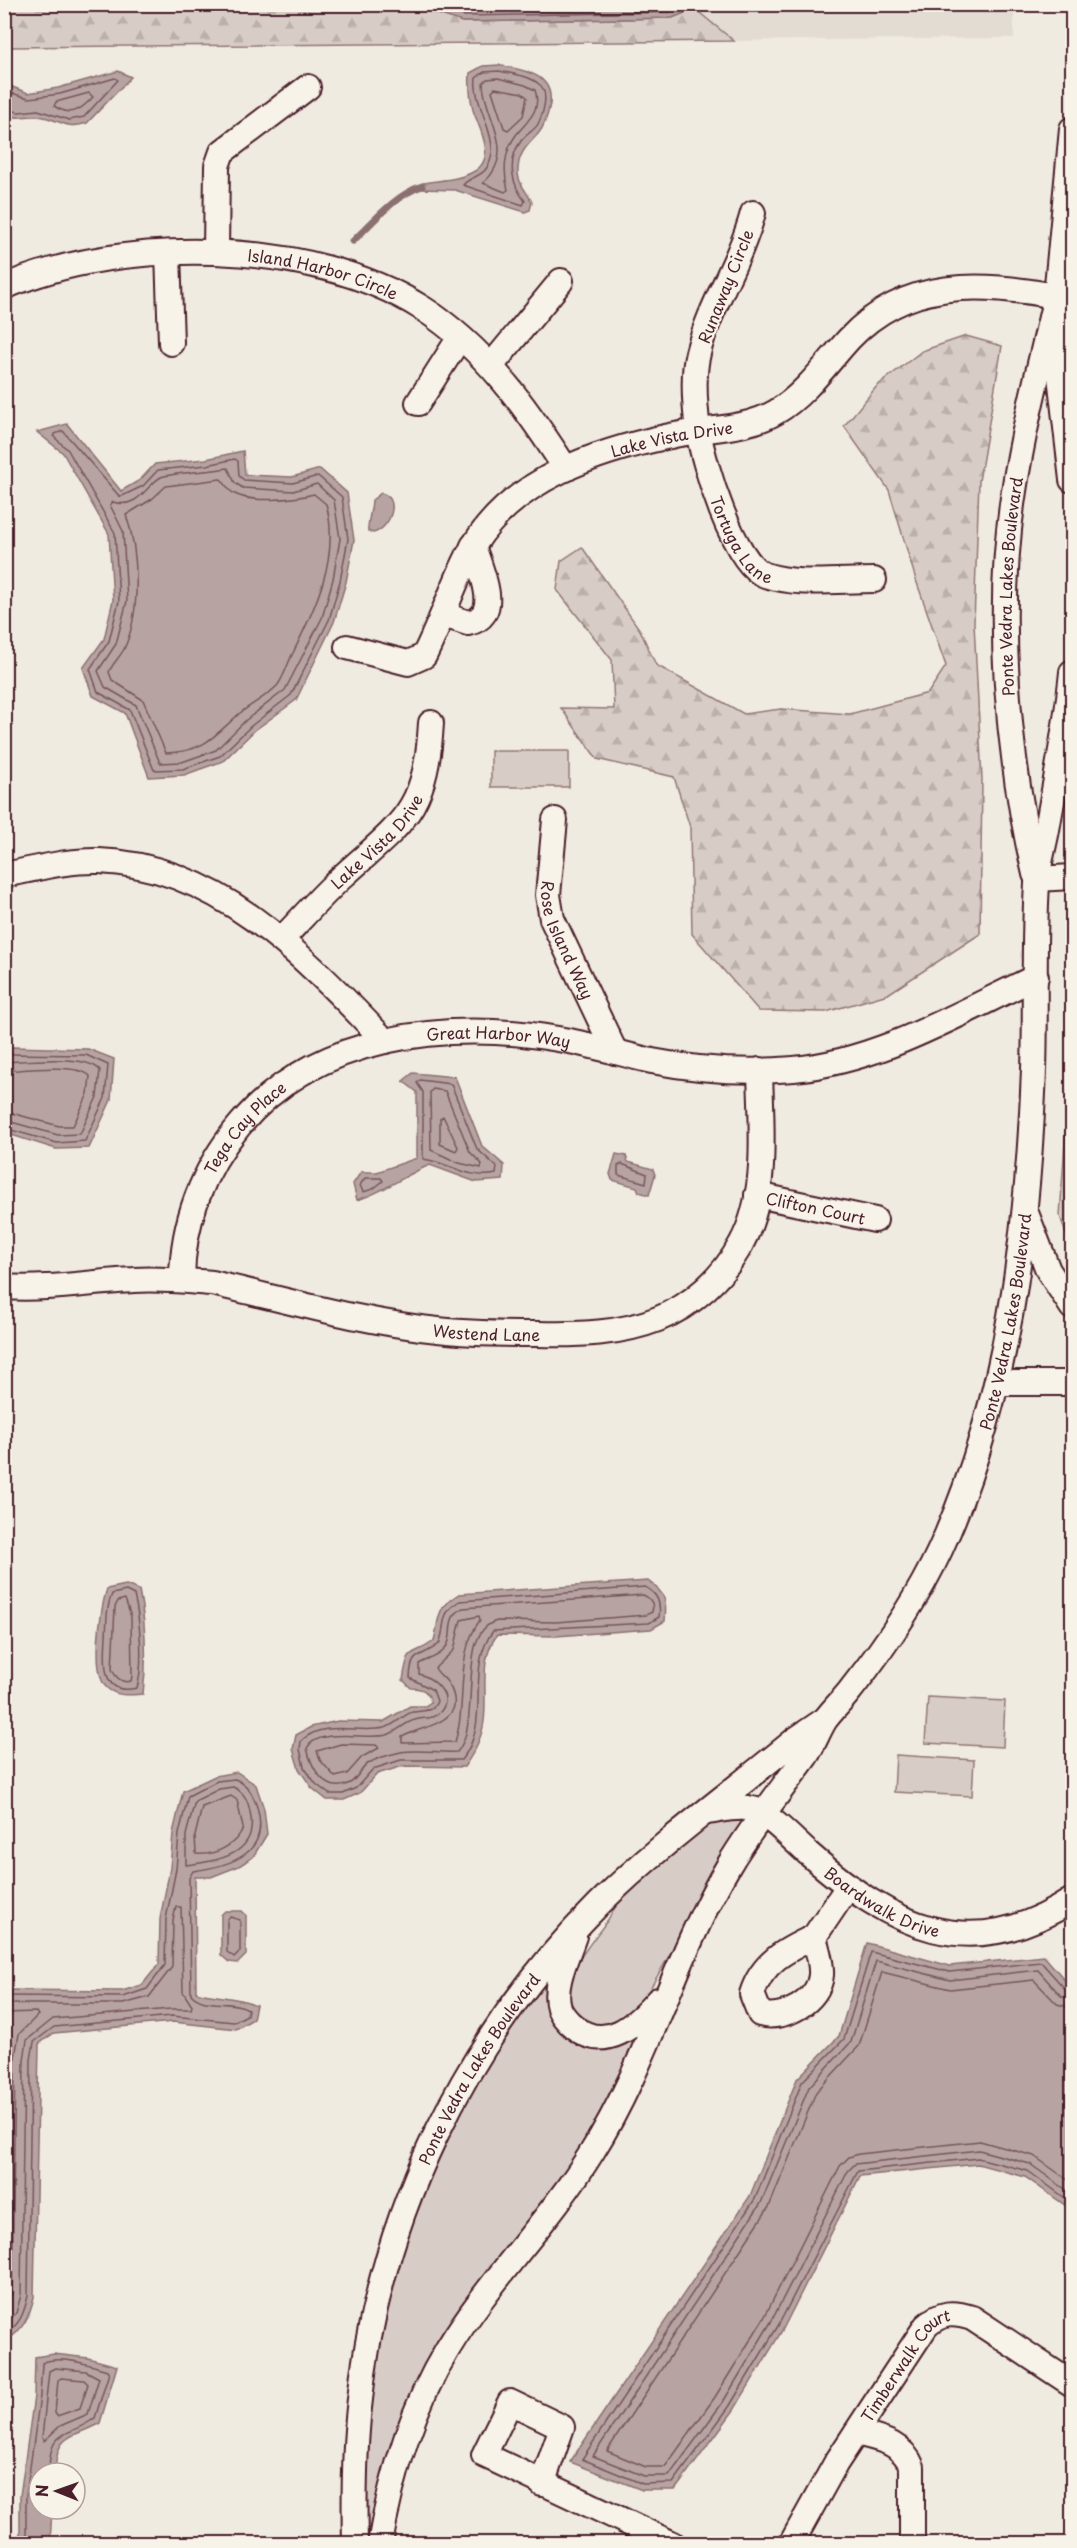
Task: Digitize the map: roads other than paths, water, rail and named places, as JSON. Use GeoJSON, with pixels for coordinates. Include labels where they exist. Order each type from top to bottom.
{"type":"FeatureCollection","features":[{"type":"Feature","properties":{"kind":"street"},"geometry":{"type":"LineString","coordinates":[[216,252],[217,166],[222,152],[308,87]]}},
{"type":"Feature","properties":{"kind":"street","name":"Ponte Vedra Lakes Boulevard"},"geometry":{"type":"LineString","coordinates":[[1037,879],[1023,817],[1009,701],[1005,627],[1007,562],[1014,492],[1056,296],[1072,129]]}},
{"type":"Feature","properties":{"kind":"street","name":"Runaway Circle"},"geometry":{"type":"LineString","coordinates":[[698,431],[695,386],[697,355],[753,213]]}},
{"type":"Feature","properties":{"kind":"street","name":"Island Harbor Circle"},"geometry":{"type":"LineString","coordinates":[[4,287],[30,276],[114,258],[168,253],[216,252],[292,260],[339,271],[382,288],[421,308],[460,337],[491,366],[533,417],[566,469]]}},
{"type":"Feature","properties":{"kind":"street"},"geometry":{"type":"LineString","coordinates":[[168,253],[171,344]]}},
{"type":"Feature","properties":{"kind":"street"},"geometry":{"type":"LineString","coordinates":[[491,366],[561,281]]}},
{"type":"Feature","properties":{"kind":"street","name":"Lake Vista Drive"},"geometry":{"type":"LineString","coordinates":[[347,647],[408,663],[423,656],[444,615],[474,546],[492,520],[514,498],[541,480],[631,446],[755,421],[774,413],[792,401],[859,329],[881,312],[906,300],[933,291],[972,285],[1002,287],[1056,296]]}},
{"type":"Feature","properties":{"kind":"street","name":"Ponte Vedra Lakes Boulevard"},"geometry":{"type":"LineString","coordinates":[[1056,296],[1058,358],[1072,480]]}},
{"type":"Feature","properties":{"kind":"street"},"geometry":{"type":"LineString","coordinates":[[418,403],[460,337]]}},
{"type":"Feature","properties":{"kind":"street","name":"Tortuga Lane"},"geometry":{"type":"LineString","coordinates":[[698,431],[711,480],[728,526],[743,558],[752,568],[764,575],[795,580],[874,580]]}},
{"type":"Feature","properties":{"kind":"street"},"geometry":{"type":"LineString","coordinates":[[444,615],[468,623],[483,616],[488,607],[488,593],[474,546]]}},
{"type":"Feature","properties":{"kind":"street","name":"Ponte Vedra Lakes Boulevard"},"geometry":{"type":"LineString","coordinates":[[380,2544],[400,2460],[432,2377],[470,2315],[567,2190],[595,2148],[630,2080],[671,1985],[723,1875],[762,1814],[809,1752],[825,1720],[885,1645],[937,1557],[960,1504],[980,1449],[997,1383],[1014,1290],[1024,1205],[1034,1074],[1037,879],[1067,717],[1072,672]]}},
{"type":"Feature","properties":{"kind":"street","name":"Lake Vista Drive"},"geometry":{"type":"LineString","coordinates":[[282,939],[342,877],[390,836],[406,816],[425,778],[431,723]]}},
{"type":"Feature","properties":{"kind":"street","name":"Rose Island Way"},"geometry":{"type":"LineString","coordinates":[[555,820],[549,895],[552,919],[615,1052]]}},
{"type":"Feature","properties":{"kind":"street"},"geometry":{"type":"LineString","coordinates":[[4,875],[64,862],[100,861],[141,867],[171,875],[211,892],[251,916],[282,939],[385,1041]]}},
{"type":"Feature","properties":{"kind":"street"},"geometry":{"type":"LineString","coordinates":[[1037,879],[1072,877]]}},
{"type":"Feature","properties":{"kind":"street","name":"Great Harbor Way"},"geometry":{"type":"LineString","coordinates":[[385,1041],[457,1031],[512,1033],[560,1039],[706,1069],[796,1069],[842,1060],[887,1047],[1036,977]]}},
{"type":"Feature","properties":{"kind":"street","name":"Tega Cay Place"},"geometry":{"type":"LineString","coordinates":[[182,1280],[187,1228],[198,1195],[217,1157],[248,1115],[297,1074],[348,1051],[385,1041]]}},
{"type":"Feature","properties":{"kind":"street","name":"Westend Lane"},"geometry":{"type":"LineString","coordinates":[[12,1290],[136,1280],[182,1280],[212,1283],[437,1330],[566,1335],[616,1331],[661,1318],[685,1305],[706,1288],[727,1266],[742,1244],[757,1195],[761,1151],[760,1070]]}},
{"type":"Feature","properties":{"kind":"street","name":"Clifton Court"},"geometry":{"type":"LineString","coordinates":[[757,1195],[875,1221]]}},
{"type":"Feature","properties":{"kind":"street"},"geometry":{"type":"LineString","coordinates":[[1024,1205],[1032,1234],[1048,1270],[1072,1307]]}},
{"type":"Feature","properties":{"kind":"street"},"geometry":{"type":"LineString","coordinates":[[997,1383],[1072,1383]]}},
{"type":"Feature","properties":{"kind":"street","name":"Ponte Vedra Lakes Boulevard"},"geometry":{"type":"LineString","coordinates":[[355,2544],[356,2442],[365,2362],[381,2285],[428,2151],[464,2079],[505,2015],[540,1968],[577,1928],[636,1870],[795,1740],[825,1720]]}},
{"type":"Feature","properties":{"kind":"street"},"geometry":{"type":"LineString","coordinates":[[707,1812],[744,1808],[762,1814]]}},
{"type":"Feature","properties":{"kind":"street","name":"Boardwalk Drive"},"geometry":{"type":"LineString","coordinates":[[762,1814],[847,1888],[908,1923],[961,1934],[989,1933],[1025,1924],[1072,1900]]}},
{"type":"Feature","properties":{"kind":"street"},"geometry":{"type":"LineString","coordinates":[[814,1937],[847,1888]]}},
{"type":"Feature","properties":{"kind":"street"},"geometry":{"type":"LineString","coordinates":[[577,1928],[558,1989],[559,2008],[580,2032],[595,2037],[614,2036],[632,2028],[671,1985]]}},
{"type":"Feature","properties":{"kind":"street","name":"Timberwalk Court"},"geometry":{"type":"LineString","coordinates":[[791,2544],[856,2433],[926,2326],[945,2314],[956,2313],[972,2318],[1072,2384]]}},
{"type":"Feature","properties":{"kind":"street"},"geometry":{"type":"LineString","coordinates":[[856,2433],[899,2446],[908,2456],[912,2468],[912,2544]]}},
{"type":"Feature","properties":{"kind":"street"},"geometry":{"type":"LineString","coordinates":[[542,2484],[649,2538],[673,2544]]}},
{"type":"Feature","properties":{"kind":"water"},"geometry":{"type":"Polygon","coordinates":[[[428,5],[697,5],[695,9],[672,18],[462,22],[432,12],[428,5]]]}},
{"type":"Feature","properties":{"kind":"water"},"geometry":{"type":"Polygon","coordinates":[[[499,65],[535,75],[542,79],[550,94],[550,104],[544,124],[520,158],[519,178],[532,202],[530,210],[525,212],[455,190],[421,189],[423,183],[462,177],[480,166],[486,151],[473,110],[470,73],[483,66],[499,65]]]}},
{"type":"Feature","properties":{"kind":"water"},"geometry":{"type":"Polygon","coordinates":[[[118,71],[131,77],[87,123],[66,125],[44,117],[17,117],[5,113],[5,84],[28,93],[58,88],[118,71]]]}},
{"type":"Feature","properties":{"kind":"water"},"geometry":{"type":"Polygon","coordinates":[[[67,424],[121,491],[140,480],[155,464],[206,459],[243,451],[245,475],[292,477],[320,469],[347,493],[354,540],[346,582],[334,622],[296,700],[255,730],[223,761],[184,775],[149,777],[125,713],[93,696],[83,668],[104,639],[113,600],[109,534],[63,453],[37,432],[67,424]]]}},
{"type":"Feature","properties":{"kind":"water"},"geometry":{"type":"Polygon","coordinates":[[[381,493],[391,501],[391,513],[384,526],[373,533],[368,531],[372,500],[381,493]]]}},
{"type":"Feature","properties":{"kind":"water"},"geometry":{"type":"Polygon","coordinates":[[[11,1047],[88,1049],[114,1059],[111,1100],[89,1148],[56,1149],[5,1133],[5,1049],[11,1047]]]}},
{"type":"Feature","properties":{"kind":"water"},"geometry":{"type":"Polygon","coordinates":[[[413,1073],[455,1077],[482,1146],[504,1165],[503,1180],[476,1182],[430,1165],[376,1193],[357,1200],[353,1184],[361,1172],[377,1172],[417,1158],[417,1092],[403,1081],[413,1073]]]}},
{"type":"Feature","properties":{"kind":"water"},"geometry":{"type":"Polygon","coordinates":[[[616,1154],[626,1156],[628,1162],[653,1169],[655,1175],[649,1195],[639,1192],[637,1187],[612,1180],[610,1174],[616,1154]]]}},
{"type":"Feature","properties":{"kind":"water"},"geometry":{"type":"Polygon","coordinates":[[[648,1581],[662,1594],[666,1607],[665,1621],[651,1629],[556,1636],[497,1635],[491,1645],[486,1666],[483,1727],[477,1745],[464,1767],[403,1766],[377,1774],[360,1793],[344,1800],[327,1800],[312,1788],[299,1769],[293,1749],[296,1735],[311,1727],[338,1721],[383,1722],[410,1706],[425,1706],[431,1702],[424,1691],[411,1688],[403,1680],[407,1661],[412,1653],[434,1641],[442,1609],[459,1594],[648,1581]]]}},
{"type":"Feature","properties":{"kind":"water"},"geometry":{"type":"Polygon","coordinates":[[[126,1585],[139,1590],[145,1642],[143,1694],[124,1695],[111,1691],[102,1681],[99,1669],[98,1640],[107,1589],[126,1585]]]}},
{"type":"Feature","properties":{"kind":"water"},"geometry":{"type":"Polygon","coordinates":[[[237,1772],[256,1785],[264,1809],[267,1834],[253,1857],[239,1866],[211,1877],[195,1877],[196,1992],[256,2005],[253,2019],[236,2029],[173,2022],[54,2033],[39,2044],[34,2297],[24,2323],[5,2342],[5,1990],[122,1991],[142,1985],[159,1964],[160,1919],[170,1868],[173,1833],[183,1791],[215,1776],[237,1772]]]}},
{"type":"Feature","properties":{"kind":"water"},"geometry":{"type":"Polygon","coordinates":[[[225,1911],[242,1911],[246,1915],[246,1955],[238,1963],[229,1962],[221,1955],[221,1915],[225,1911]]]}},
{"type":"Feature","properties":{"kind":"water"},"geometry":{"type":"Polygon","coordinates":[[[867,1943],[950,1966],[1044,1956],[1072,1988],[1072,2210],[1025,2177],[978,2164],[860,2176],[783,2329],[734,2410],[675,2490],[642,2490],[570,2462],[750,2196],[797,2079],[839,2036],[867,1943]]]}},
{"type":"Feature","properties":{"kind":"water"},"geometry":{"type":"Polygon","coordinates":[[[54,2354],[88,2358],[117,2366],[100,2423],[67,2439],[62,2444],[56,2461],[27,2461],[27,2521],[51,2521],[50,2543],[20,2543],[20,2496],[34,2396],[35,2357],[54,2354]]]}},
{"type":"Feature","properties":{"kind":"waterway"},"geometry":{"type":"LineString","coordinates":[[353,241],[394,202],[422,186]]}}]}
